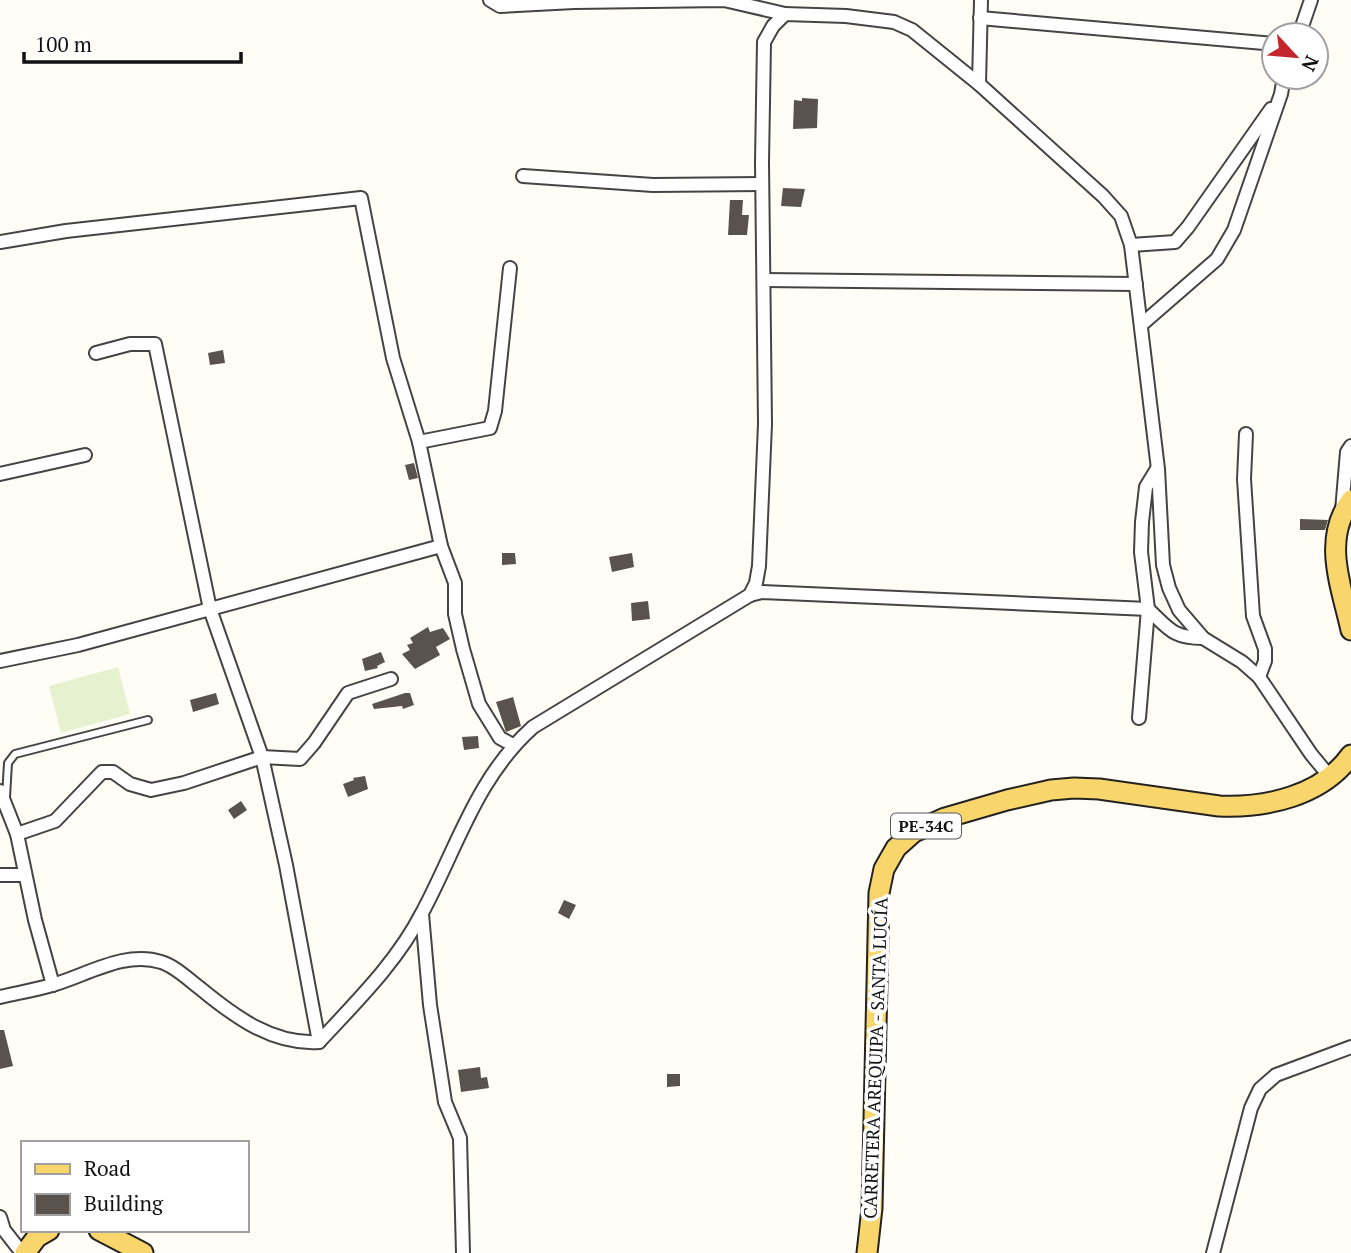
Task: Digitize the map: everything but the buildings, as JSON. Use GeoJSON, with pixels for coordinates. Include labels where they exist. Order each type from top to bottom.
{"type":"FeatureCollection","features":[{"type":"Feature","properties":{"kind":"main road"},"geometry":{"type":"LineString","coordinates":[[1346,507],[1335,535],[1335,551],[1351,630]]}},
{"type":"Feature","properties":{"kind":"main road","name":"CARRETERA AREQUIPA - SANTA LUCÍA"},"geometry":{"type":"LineString","coordinates":[[867,1253],[872,1208],[880,886],[884,869],[902,841],[914,832],[945,818],[1038,792],[1074,788],[1099,789],[1236,807],[1291,797],[1330,777],[1351,755]]}},
{"type":"Feature","properties":{"kind":"main road"},"geometry":{"type":"LineString","coordinates":[[24,1253],[37,1237],[46,1232]]}},
{"type":"Feature","properties":{"kind":"main road"},"geometry":{"type":"LineString","coordinates":[[103,1232],[144,1253]]}},
{"type":"Feature","properties":{"kind":"street"},"geometry":{"type":"LineString","coordinates":[[490,0],[500,6],[574,1],[724,0],[785,14],[846,16],[894,22],[912,30],[979,84],[1103,196],[1121,216],[1131,245],[1158,469],[1163,565],[1169,588],[1179,610],[1203,638],[1242,662],[1259,677],[1311,754],[1330,777]]}},
{"type":"Feature","properties":{"kind":"street"},"geometry":{"type":"LineString","coordinates":[[979,84],[981,0]]}},
{"type":"Feature","properties":{"kind":"street"},"geometry":{"type":"LineString","coordinates":[[1303,21],[1311,0]]}},
{"type":"Feature","properties":{"kind":"street"},"geometry":{"type":"LineString","coordinates":[[750,595],[756,583],[759,566],[764,450],[764,42],[773,26],[785,14]]}},
{"type":"Feature","properties":{"kind":"street"},"geometry":{"type":"LineString","coordinates":[[980,18],[1260,43]]}},
{"type":"Feature","properties":{"kind":"street"},"geometry":{"type":"LineString","coordinates":[[1141,325],[1217,259],[1234,230],[1282,91]]}},
{"type":"Feature","properties":{"kind":"street"},"geometry":{"type":"LineString","coordinates":[[1131,245],[1175,242],[1196,217],[1281,94]]}},
{"type":"Feature","properties":{"kind":"street"},"geometry":{"type":"LineString","coordinates":[[523,176],[653,185],[762,184]]}},
{"type":"Feature","properties":{"kind":"street"},"geometry":{"type":"LineString","coordinates":[[0,242],[66,231],[361,198],[393,358],[419,442],[442,546],[455,583],[455,614],[479,704],[500,738],[513,745]]}},
{"type":"Feature","properties":{"kind":"street"},"geometry":{"type":"LineString","coordinates":[[419,442],[490,428],[495,411],[510,268]]}},
{"type":"Feature","properties":{"kind":"street"},"geometry":{"type":"LineString","coordinates":[[764,280],[1136,284]]}},
{"type":"Feature","properties":{"kind":"street"},"geometry":{"type":"LineString","coordinates":[[96,353],[130,344],[155,344],[211,609],[262,757],[286,865],[319,1042]]}},
{"type":"Feature","properties":{"kind":"street"},"geometry":{"type":"LineString","coordinates":[[1246,434],[1244,479],[1253,616],[1265,649],[1265,661],[1259,677]]}},
{"type":"Feature","properties":{"kind":"street"},"geometry":{"type":"LineString","coordinates":[[1346,507],[1347,452],[1351,446]]}},
{"type":"Feature","properties":{"kind":"street"},"geometry":{"type":"LineString","coordinates":[[0,474],[85,455]]}},
{"type":"Feature","properties":{"kind":"street"},"geometry":{"type":"LineString","coordinates":[[1139,718],[1148,608],[1141,552],[1142,522],[1146,487],[1158,469]]}},
{"type":"Feature","properties":{"kind":"street"},"geometry":{"type":"LineString","coordinates":[[0,661],[78,645],[442,546]]}},
{"type":"Feature","properties":{"kind":"street"},"geometry":{"type":"LineString","coordinates":[[0,997],[53,985],[118,962],[161,962],[267,1034],[296,1042],[319,1042],[378,977],[401,947],[422,914],[459,831],[486,784],[513,745],[533,727],[750,595],[762,592],[1148,608],[1171,630],[1184,638],[1203,638]]}},
{"type":"Feature","properties":{"kind":"street"},"geometry":{"type":"LineString","coordinates":[[16,834],[55,821],[102,772],[113,772],[130,784],[151,790],[184,783],[262,757],[300,759],[348,693],[391,679]]}},
{"type":"Feature","properties":{"kind":"street"},"geometry":{"type":"LineString","coordinates":[[0,791],[16,834],[53,985]]}},
{"type":"Feature","properties":{"kind":"street"},"geometry":{"type":"LineString","coordinates":[[0,875],[24,875]]}},
{"type":"Feature","properties":{"kind":"street"},"geometry":{"type":"LineString","coordinates":[[422,914],[430,1005],[445,1102],[460,1138],[463,1253]]}},
{"type":"Feature","properties":{"kind":"street"},"geometry":{"type":"LineString","coordinates":[[1213,1253],[1251,1108],[1259,1089],[1276,1075],[1351,1047]]}},
{"type":"Feature","properties":{"kind":"street"},"geometry":{"type":"LineString","coordinates":[[0,1217],[4,1230],[24,1253]]}},
{"type":"Feature","properties":{"kind":"lane"},"geometry":{"type":"LineString","coordinates":[[5,806],[8,763],[15,754],[148,720]]}},
{"type":"Feature","properties":{"kind":"green space"},"geometry":{"type":"Polygon","coordinates":[[[118,667],[130,714],[61,733],[49,686],[118,667]]]}}]}
